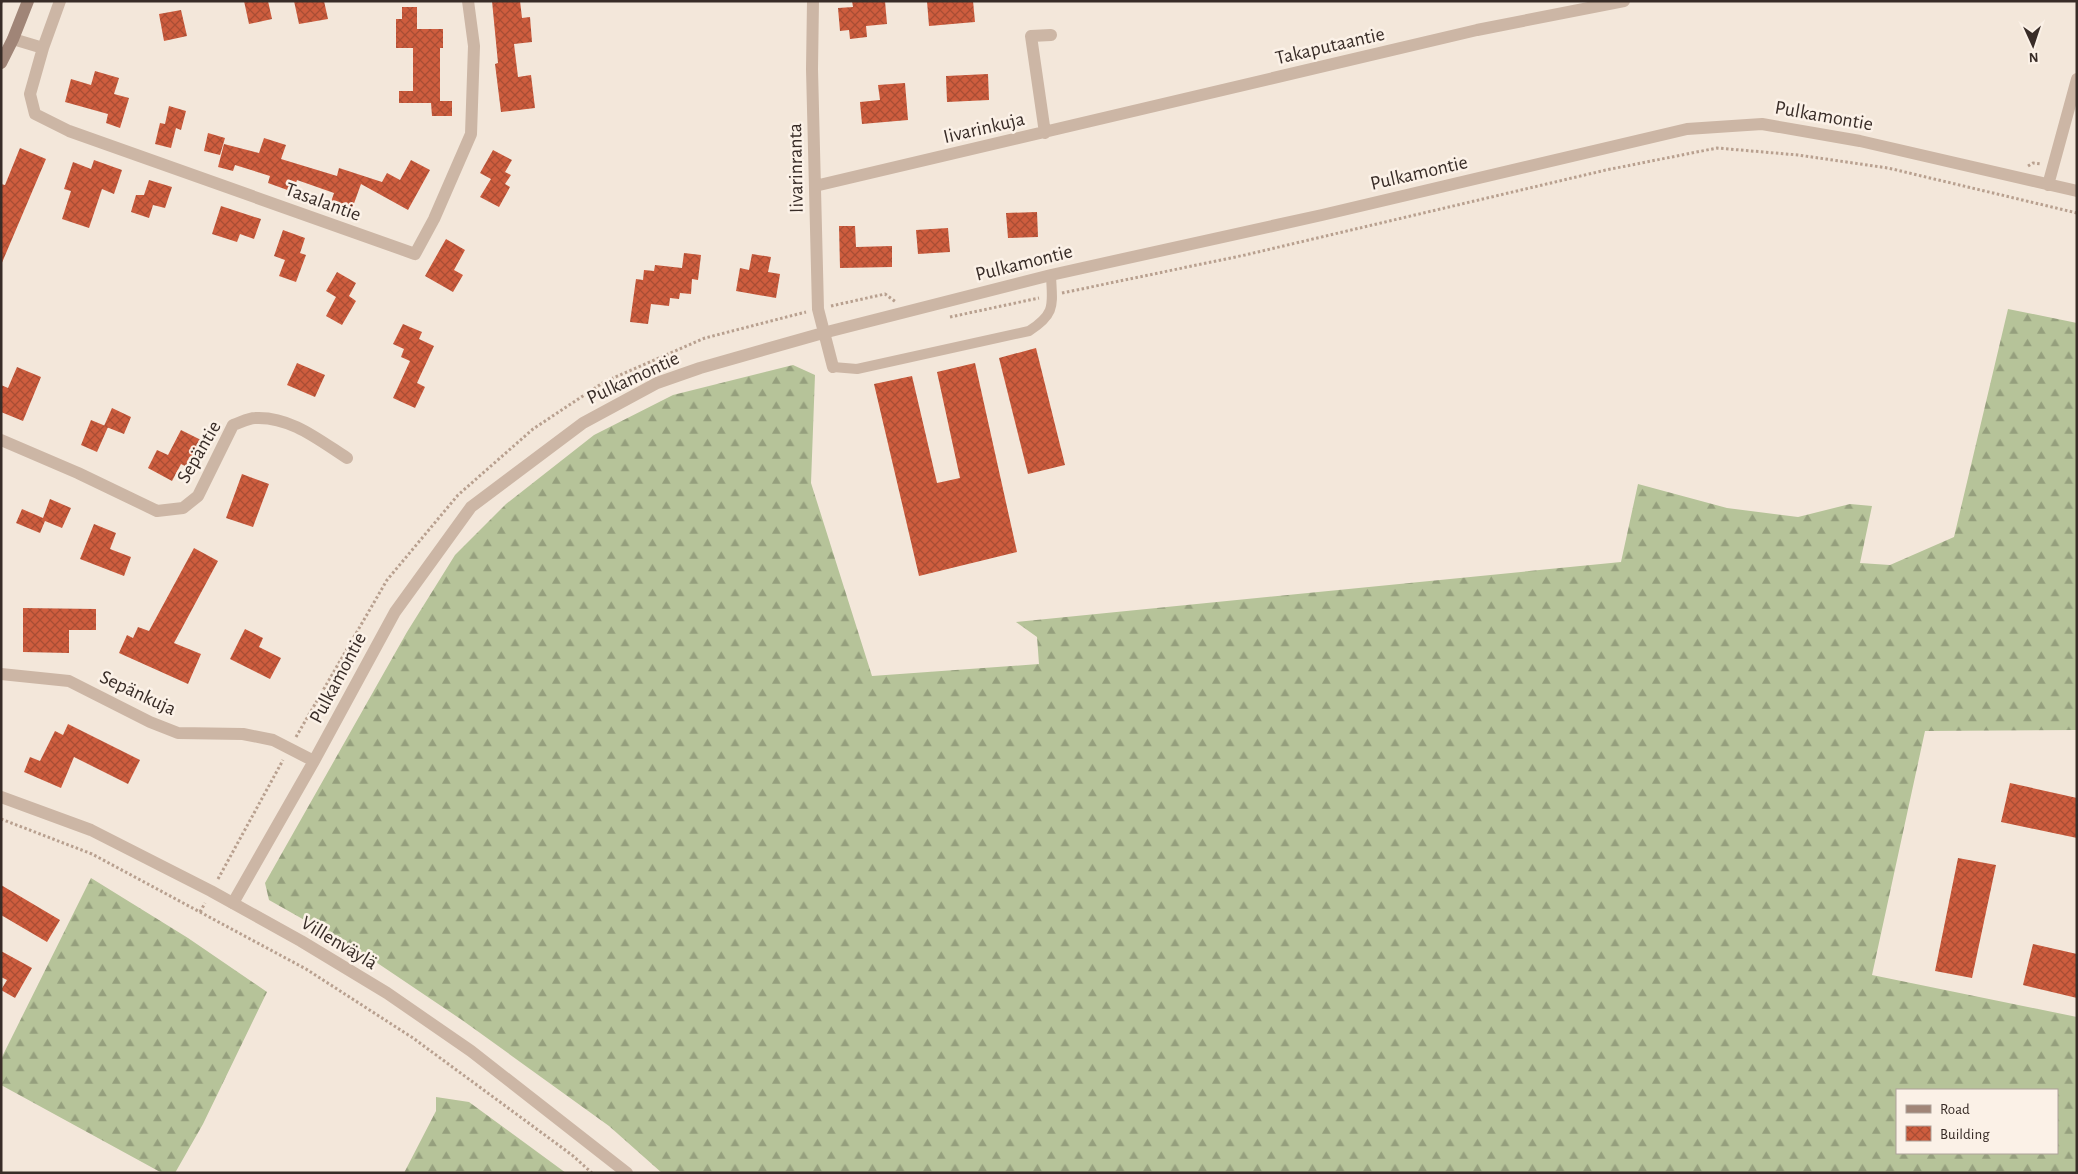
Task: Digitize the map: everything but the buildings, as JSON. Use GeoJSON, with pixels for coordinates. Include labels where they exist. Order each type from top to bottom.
{"type":"FeatureCollection","features":[{"type":"Feature","properties":{"kind":"main road"},"geometry":{"type":"LineString","coordinates":[[1,63],[28,1]]}},
{"type":"Feature","properties":{"kind":"street","name":"Tasalantie"},"geometry":{"type":"LineString","coordinates":[[60,1],[43,48],[30,94],[35,114],[69,131],[415,254],[434,219],[471,134],[474,46],[468,1]]}},
{"type":"Feature","properties":{"kind":"street","name":"Iivarinranta"},"geometry":{"type":"LineString","coordinates":[[813,1],[812,69],[818,309],[833,367]]}},
{"type":"Feature","properties":{"kind":"street","name":"Takaputaantie"},"geometry":{"type":"LineString","coordinates":[[1045,133],[1477,30],[1624,1]]}},
{"type":"Feature","properties":{"kind":"street","name":"Iivarinkuja"},"geometry":{"type":"LineString","coordinates":[[815,186],[1045,133],[1031,36],[1052,35]]}},
{"type":"Feature","properties":{"kind":"street"},"geometry":{"type":"LineString","coordinates":[[13,39],[43,48]]}},
{"type":"Feature","properties":{"kind":"street"},"geometry":{"type":"LineString","coordinates":[[2048,185],[2077,79]]}},
{"type":"Feature","properties":{"kind":"street","name":"Pulkamontie"},"geometry":{"type":"LineString","coordinates":[[233,903],[314,761],[395,612],[471,507],[583,423],[657,383],[700,368],[824,333],[1051,275],[1322,216],[1687,129],[1762,124],[1860,141],[2077,191]]}},
{"type":"Feature","properties":{"kind":"street","name":"Sepäntie"},"geometry":{"type":"LineString","coordinates":[[1,440],[78,472],[157,511],[183,508],[198,496],[233,426],[253,418],[277,419],[299,428],[347,458]]}},
{"type":"Feature","properties":{"kind":"street","name":"Sepänkuja"},"geometry":{"type":"LineString","coordinates":[[1,674],[69,681],[150,722],[178,733],[243,734],[273,740],[314,761]]}},
{"type":"Feature","properties":{"kind":"street","name":"Villenväylä"},"geometry":{"type":"LineString","coordinates":[[1,797],[91,830],[211,891],[301,941],[386,993],[471,1051],[627,1173]]}},
{"type":"Feature","properties":{"kind":"lane"},"geometry":{"type":"LineString","coordinates":[[833,367],[857,369],[1029,331],[1042,322],[1052,308],[1051,275]]}},
{"type":"Feature","properties":{"kind":"path"},"geometry":{"type":"LineString","coordinates":[[947,318],[1245,255],[1606,170],[1717,148],[1798,154],[1888,168],[2077,213]]}},
{"type":"Feature","properties":{"kind":"path"},"geometry":{"type":"LineString","coordinates":[[200,912],[289,748],[387,580],[458,495],[533,429],[604,382],[705,338],[885,294],[894,299],[904,312]]}},
{"type":"Feature","properties":{"kind":"path"},"geometry":{"type":"LineString","coordinates":[[1,819],[92,854],[306,969],[413,1038],[572,1155],[592,1173]]}},
{"type":"Feature","properties":{"kind":"green space"},"geometry":{"type":"Polygon","coordinates":[[[2008,309],[2077,323],[2077,730],[1925,731],[1872,975],[2077,1017],[2077,1173],[662,1173],[609,1126],[462,1020],[361,952],[269,900],[265,883],[407,632],[455,555],[506,504],[594,435],[673,395],[793,365],[815,375],[811,483],[872,676],[1039,664],[1037,637],[1016,622],[1621,562],[1638,484],[1727,508],[1798,517],[1850,504],[1872,506],[1860,563],[1890,565],[1954,537],[2008,309]]]}},
{"type":"Feature","properties":{"kind":"green space"},"geometry":{"type":"Polygon","coordinates":[[[91,878],[188,938],[267,992],[203,1124],[175,1173],[162,1173],[1,1085],[1,1059],[91,878]]]}},
{"type":"Feature","properties":{"kind":"green space"},"geometry":{"type":"Polygon","coordinates":[[[436,1097],[469,1102],[566,1173],[404,1173],[436,1111],[436,1097]]]}}]}
